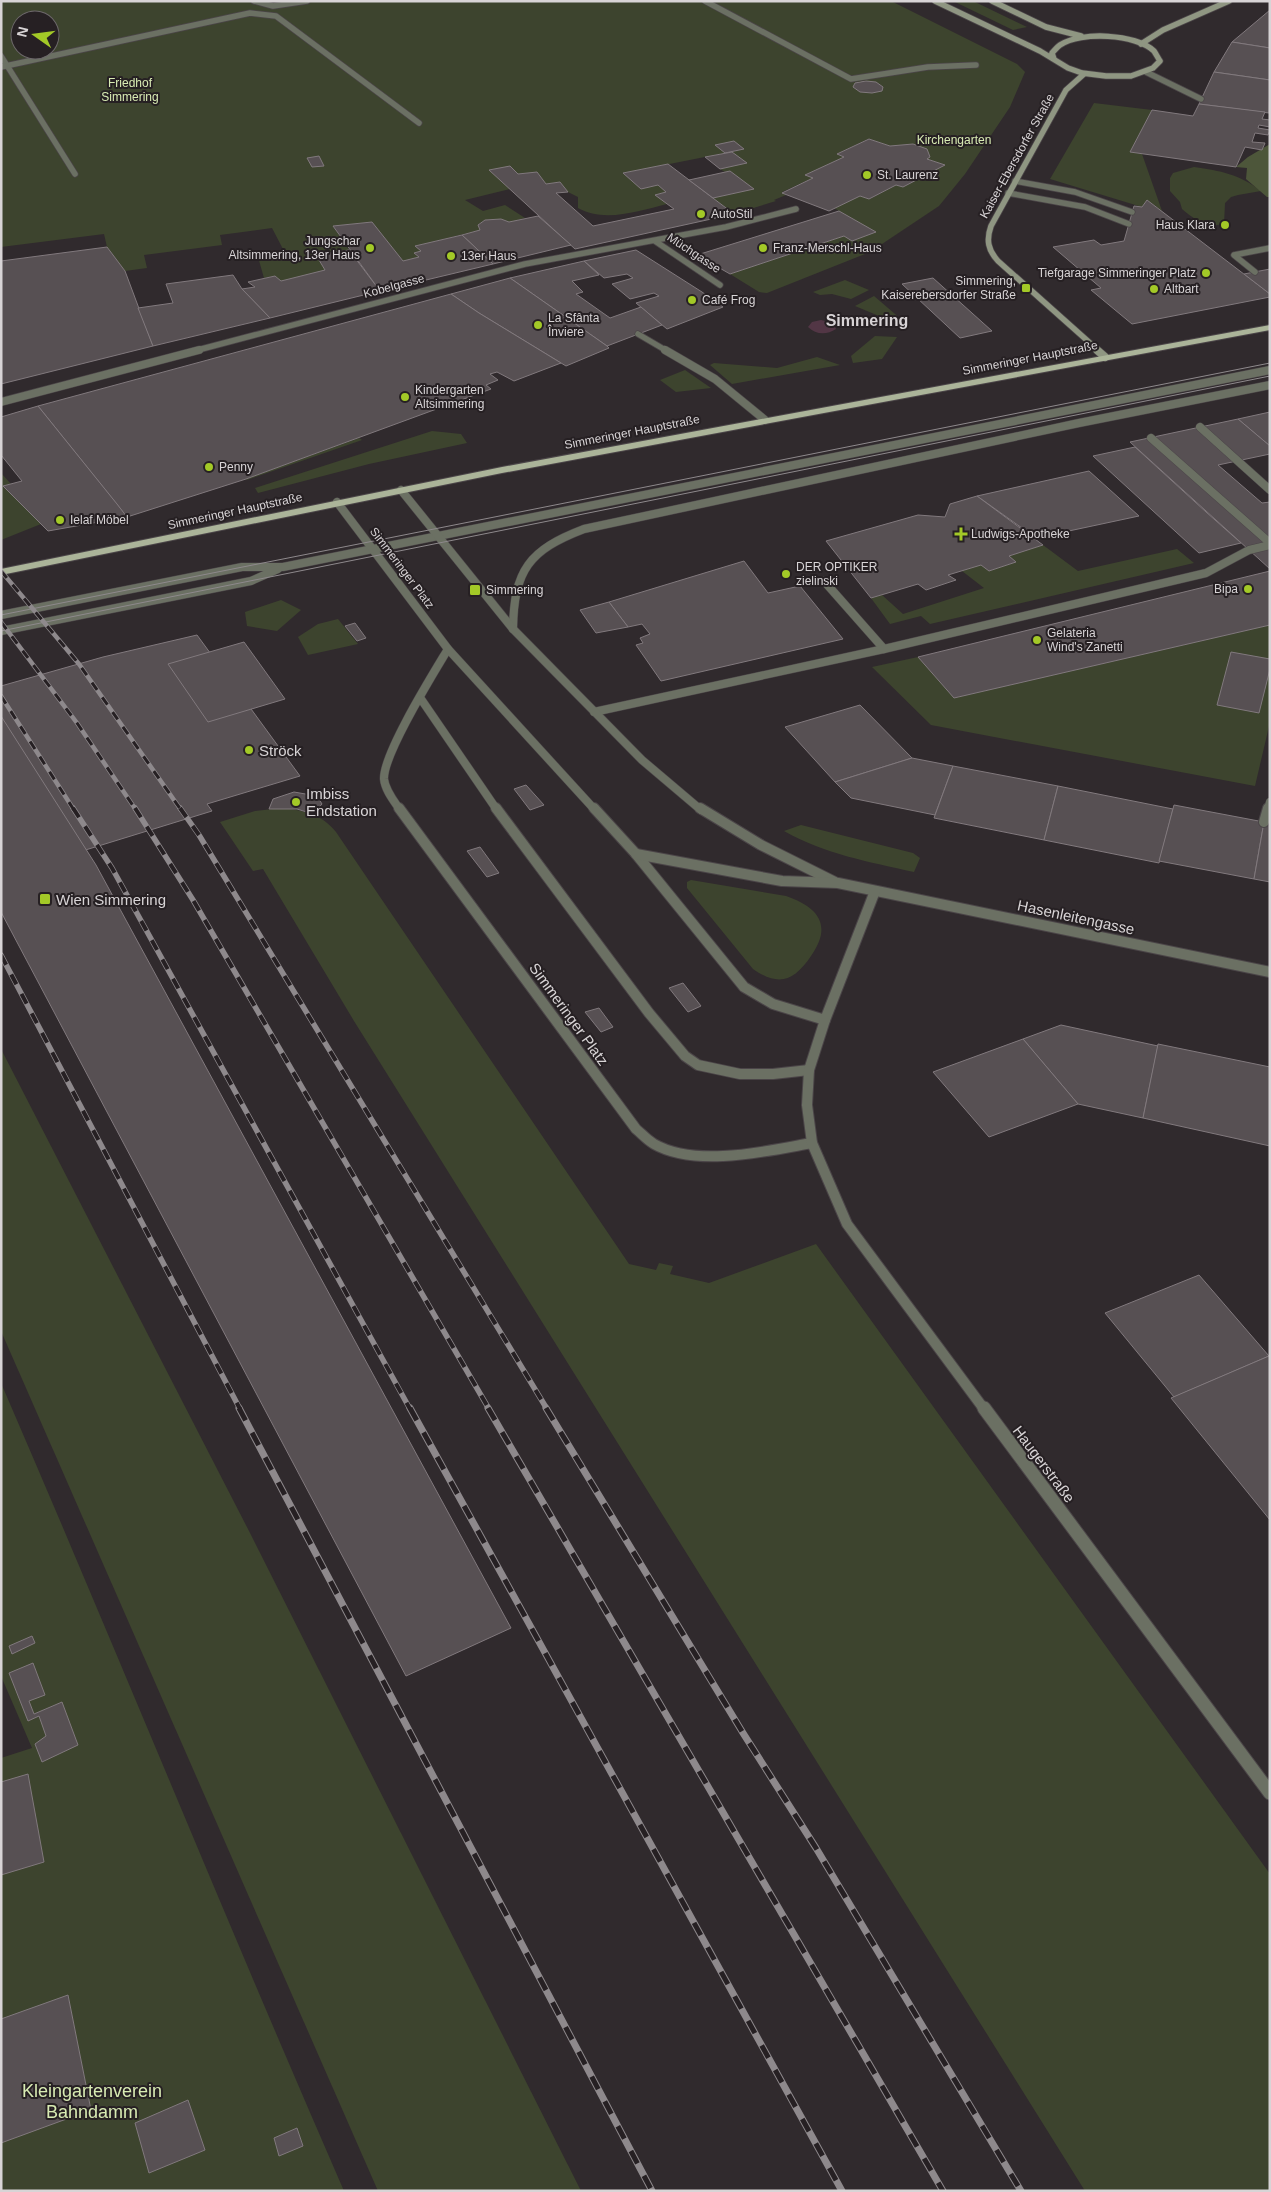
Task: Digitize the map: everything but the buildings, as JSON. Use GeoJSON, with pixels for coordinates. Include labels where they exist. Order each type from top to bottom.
{"type":"FeatureCollection","features":[{"type":"Feature","properties":{"kind":"main road"},"geometry":{"type":"LineString","coordinates":[[935,1],[1054,59],[1060,65],[1084,74],[1117,77],[1146,72],[1156,67],[1160,61],[1158,55],[1152,49],[1141,44],[1115,38],[1087,37],[1073,39],[1055,47],[1052,53],[1054,59]]}},
{"type":"Feature","properties":{"kind":"main road"},"geometry":{"type":"LineString","coordinates":[[992,1],[1046,27],[1087,37]]}},
{"type":"Feature","properties":{"kind":"main road"},"geometry":{"type":"LineString","coordinates":[[1141,44],[1163,30],[1229,1]]}},
{"type":"Feature","properties":{"kind":"main road","name":"Kaiser-Ebersdorfer Straße"},"geometry":{"type":"LineString","coordinates":[[1084,74],[1066,90],[1008,194],[986,240],[991,254],[1026,288],[1105,357]]}},
{"type":"Feature","properties":{"kind":"main road","name":"Simmeringer Hauptstraße"},"geometry":{"type":"LineString","coordinates":[[1,572],[337,502],[765,420],[1270,327]]}},
{"type":"Feature","properties":{"kind":"street"},"geometry":{"type":"LineString","coordinates":[[250,13],[256,3],[284,6],[307,1]]}},
{"type":"Feature","properties":{"kind":"street"},"geometry":{"type":"LineString","coordinates":[[705,1],[807,54],[850,79],[928,67],[976,64]]}},
{"type":"Feature","properties":{"kind":"street"},"geometry":{"type":"LineString","coordinates":[[276,16],[284,6]]}},
{"type":"Feature","properties":{"kind":"street"},"geometry":{"type":"LineString","coordinates":[[5,66],[250,13],[276,16],[419,123]]}},
{"type":"Feature","properties":{"kind":"street"},"geometry":{"type":"LineString","coordinates":[[1,56],[5,66],[75,174]]}},
{"type":"Feature","properties":{"kind":"street"},"geometry":{"type":"LineString","coordinates":[[1146,72],[1180,87],[1201,99]]}},
{"type":"Feature","properties":{"kind":"street"},"geometry":{"type":"LineString","coordinates":[[1015,181],[1089,196],[1132,212]]}},
{"type":"Feature","properties":{"kind":"street"},"geometry":{"type":"LineString","coordinates":[[1008,194],[1082,205],[1108,213],[1128,224]]}},
{"type":"Feature","properties":{"kind":"street","name":"Kobelgasse"},"geometry":{"type":"LineString","coordinates":[[1,402],[525,264],[726,227],[796,209]]}},
{"type":"Feature","properties":{"kind":"street","name":"Müchgasse"},"geometry":{"type":"LineString","coordinates":[[655,241],[720,285]]}},
{"type":"Feature","properties":{"kind":"street"},"geometry":{"type":"LineString","coordinates":[[1256,272],[1234,255],[1270,248]]}},
{"type":"Feature","properties":{"kind":"street"},"geometry":{"type":"LineString","coordinates":[[638,334],[715,379],[765,420]]}},
{"type":"Feature","properties":{"kind":"street"},"geometry":{"type":"LineString","coordinates":[[1,631],[251,580],[283,567],[437,535],[1270,370]]}},
{"type":"Feature","properties":{"kind":"street"},"geometry":{"type":"LineString","coordinates":[[513,628],[512,607],[517,585],[536,553],[548,544],[584,528],[1079,423],[1270,385]]}},
{"type":"Feature","properties":{"kind":"street"},"geometry":{"type":"LineString","coordinates":[[1200,427],[1270,490]]}},
{"type":"Feature","properties":{"kind":"street"},"geometry":{"type":"LineString","coordinates":[[1151,438],[1270,544]]}},
{"type":"Feature","properties":{"kind":"street"},"geometry":{"type":"LineString","coordinates":[[401,490],[513,628],[642,760],[702,810],[760,845],[838,883]]}},
{"type":"Feature","properties":{"kind":"street","name":"Simmeringer Platz"},"geometry":{"type":"LineString","coordinates":[[337,502],[448,649],[636,854],[744,987],[757,998],[773,1006],[825,1020]]}},
{"type":"Feature","properties":{"kind":"street"},"geometry":{"type":"LineString","coordinates":[[594,712],[884,649],[1206,574],[1249,550],[1270,544]]}},
{"type":"Feature","properties":{"kind":"street"},"geometry":{"type":"LineString","coordinates":[[1,615],[242,567],[283,567]]}},
{"type":"Feature","properties":{"kind":"street"},"geometry":{"type":"LineString","coordinates":[[824,581],[884,649]]}},
{"type":"Feature","properties":{"kind":"street","name":"Simmeringer Platz"},"geometry":{"type":"LineString","coordinates":[[448,649],[387,760],[384,782],[388,792],[636,1129],[654,1144],[675,1151],[713,1156],[751,1153],[812,1143]]}},
{"type":"Feature","properties":{"kind":"street"},"geometry":{"type":"LineString","coordinates":[[420,699],[512,832],[649,1013],[685,1056],[698,1065],[740,1074],[773,1074],[809,1070]]}},
{"type":"Feature","properties":{"kind":"street"},"geometry":{"type":"LineString","coordinates":[[1264,822],[1270,802]]}},
{"type":"Feature","properties":{"kind":"street"},"geometry":{"type":"LineString","coordinates":[[636,854],[782,881],[838,883],[876,891],[825,1020],[809,1070],[807,1105],[812,1143]]}},
{"type":"Feature","properties":{"kind":"street","name":"Hasenleitengasse"},"geometry":{"type":"LineString","coordinates":[[876,891],[1270,972]]}},
{"type":"Feature","properties":{"kind":"street","name":"Haugerstraße"},"geometry":{"type":"LineString","coordinates":[[812,1143],[846,1224],[1270,1793]]}},
{"type":"Feature","properties":{"kind":"green space","name":"Friedhof Simmering"},"geometry":{"type":"Polygon","coordinates":[[[1,1],[891,1],[1017,64],[1025,72],[1010,107],[965,174],[939,206],[870,252],[767,293],[759,292],[730,274],[844,236],[852,241],[875,232],[834,208],[860,196],[870,199],[896,185],[903,187],[944,165],[927,159],[913,144],[890,146],[868,139],[837,154],[844,157],[805,175],[813,178],[782,192],[786,195],[774,200],[776,201],[734,214],[713,198],[753,189],[730,171],[725,172],[720,169],[746,163],[732,152],[744,149],[734,141],[716,145],[725,153],[624,173],[641,189],[658,185],[666,192],[656,195],[667,204],[622,214],[599,215],[578,208],[578,197],[568,192],[560,182],[546,184],[537,172],[518,174],[490,170],[510,189],[465,200],[483,211],[505,205],[525,218],[512,222],[493,219],[485,220],[478,225],[480,230],[416,246],[421,251],[414,253],[419,257],[403,261],[372,222],[333,226],[349,250],[316,255],[325,270],[281,281],[275,276],[264,278],[258,257],[262,254],[284,251],[272,228],[220,235],[222,245],[144,255],[147,268],[125,271],[107,247],[104,234],[1,247],[1,1]]]}},
{"type":"Feature","properties":{"kind":"green space"},"geometry":{"type":"Polygon","coordinates":[[[953,1],[973,1],[1027,27],[1013,30],[953,1]]]}},
{"type":"Feature","properties":{"kind":"green space"},"geometry":{"type":"Polygon","coordinates":[[[1094,103],[1152,110],[1130,152],[1142,154],[1162,211],[1147,200],[1142,207],[1050,179],[1094,103]]]}},
{"type":"Feature","properties":{"kind":"green space"},"geometry":{"type":"Polygon","coordinates":[[[1270,144],[1270,197],[1267,197],[1246,179],[1247,168],[1236,167],[1248,157],[1270,144]]]}},
{"type":"Feature","properties":{"kind":"green space"},"geometry":{"type":"Polygon","coordinates":[[[1194,167],[1229,174],[1253,185],[1261,191],[1231,197],[1225,203],[1224,224],[1212,225],[1201,222],[1182,209],[1180,202],[1170,191],[1170,178],[1173,173],[1194,167]]]}},
{"type":"Feature","properties":{"kind":"green space"},"geometry":{"type":"Polygon","coordinates":[[[845,280],[869,290],[851,299],[832,294],[820,295],[813,292],[845,280]]]}},
{"type":"Feature","properties":{"kind":"green space"},"geometry":{"type":"Polygon","coordinates":[[[874,296],[909,326],[886,327],[879,316],[855,306],[874,296]]]}},
{"type":"Feature","properties":{"kind":"green space"},"geometry":{"type":"Polygon","coordinates":[[[875,336],[897,337],[882,359],[853,363],[851,356],[875,336]]]}},
{"type":"Feature","properties":{"kind":"green space"},"geometry":{"type":"Polygon","coordinates":[[[817,357],[840,365],[732,384],[710,365],[714,363],[777,368],[817,357]]]}},
{"type":"Feature","properties":{"kind":"green space"},"geometry":{"type":"Polygon","coordinates":[[[685,370],[711,388],[676,392],[660,380],[685,370]]]}},
{"type":"Feature","properties":{"kind":"green space"},"geometry":{"type":"Polygon","coordinates":[[[432,431],[461,434],[467,443],[369,464],[258,493],[255,488],[432,431]]]}},
{"type":"Feature","properties":{"kind":"green space"},"geometry":{"type":"Polygon","coordinates":[[[359,438],[362,440],[246,479],[359,438]]]}},
{"type":"Feature","properties":{"kind":"green space"},"geometry":{"type":"Polygon","coordinates":[[[1,473],[11,484],[3,486],[41,524],[1,540],[1,473]]]}},
{"type":"Feature","properties":{"kind":"green space"},"geometry":{"type":"Polygon","coordinates":[[[1043,545],[1078,571],[1177,549],[1194,563],[930,624],[921,616],[890,624],[871,598],[882,595],[903,614],[984,588],[962,571],[981,565],[989,571],[1016,562],[1009,556],[1043,545]]]}},
{"type":"Feature","properties":{"kind":"green space"},"geometry":{"type":"Polygon","coordinates":[[[281,600],[301,610],[277,631],[247,626],[245,612],[281,600]]]}},
{"type":"Feature","properties":{"kind":"green space"},"geometry":{"type":"Polygon","coordinates":[[[338,619],[358,644],[308,655],[298,637],[318,624],[338,619]]]}},
{"type":"Feature","properties":{"kind":"green space"},"geometry":{"type":"Polygon","coordinates":[[[1270,625],[1270,722],[1255,786],[931,725],[872,667],[918,657],[954,698],[1270,625]]]}},
{"type":"Feature","properties":{"kind":"green space"},"geometry":{"type":"Polygon","coordinates":[[[282,808],[297,810],[319,817],[336,832],[629,1264],[656,1270],[659,1263],[673,1266],[670,1274],[709,1283],[816,1244],[1270,1874],[1270,2191],[1085,2191],[354,1021],[263,869],[253,871],[220,822],[255,811],[282,808]]]}},
{"type":"Feature","properties":{"kind":"green space"},"geometry":{"type":"Polygon","coordinates":[[[801,825],[913,853],[920,858],[914,872],[864,861],[815,846],[784,831],[801,825]]]}},
{"type":"Feature","properties":{"kind":"green space"},"geometry":{"type":"Polygon","coordinates":[[[691,880],[786,896],[797,900],[814,912],[819,919],[821,935],[818,945],[805,964],[792,976],[778,979],[762,975],[753,969],[687,888],[687,882],[691,880]]]}},
{"type":"Feature","properties":{"kind":"green space"},"geometry":{"type":"Polygon","coordinates":[[[1,1049],[250,1533],[581,2191],[378,2191],[1,1331],[1,1049]]]}},
{"type":"Feature","properties":{"kind":"green space","name":"Kleingartenverein Bahndamm"},"geometry":{"type":"Polygon","coordinates":[[[1,1383],[344,2191],[1,2191],[1,1758],[32,1748],[1,1676],[1,1383]]]}},
{"type":"Feature","properties":{"kind":"shaded area"},"geometry":{"type":"Polygon","coordinates":[[[821,320],[833,323],[836,329],[822,333],[814,332],[808,327],[812,322],[821,320]]]}},
{"type":"Feature","properties":{"kind":"tram line"},"geometry":{"type":"LineString","coordinates":[[1,615],[1270,363]]}},
{"type":"Feature","properties":{"kind":"tram line"},"geometry":{"type":"LineString","coordinates":[[1,631],[1270,376]]}},
{"type":"Feature","properties":{"kind":"railway"},"geometry":{"type":"LineString","coordinates":[[1,571],[79,664],[181,810]]}},
{"type":"Feature","properties":{"kind":"railway"},"geometry":{"type":"LineString","coordinates":[[1,622],[77,723],[136,810]]}},
{"type":"Feature","properties":{"kind":"railway"},"geometry":{"type":"LineString","coordinates":[[1,696],[74,810]]}},
{"type":"Feature","properties":{"kind":"railway"},"geometry":{"type":"LineString","coordinates":[[73,808],[112,868],[410,1409]]}},
{"type":"Feature","properties":{"kind":"railway"},"geometry":{"type":"LineString","coordinates":[[135,808],[193,900],[489,1409]]}},
{"type":"Feature","properties":{"kind":"railway"},"geometry":{"type":"LineString","coordinates":[[180,808],[199,835],[547,1409]]}},
{"type":"Feature","properties":{"kind":"railway"},"geometry":{"type":"LineString","coordinates":[[1,955],[240,1409]]}},
{"type":"Feature","properties":{"kind":"railway"},"geometry":{"type":"LineString","coordinates":[[239,1408],[652,2191]]}},
{"type":"Feature","properties":{"kind":"railway"},"geometry":{"type":"LineString","coordinates":[[410,1408],[842,2191]]}},
{"type":"Feature","properties":{"kind":"railway"},"geometry":{"type":"LineString","coordinates":[[488,1408],[943,2191]]}},
{"type":"Feature","properties":{"kind":"railway"},"geometry":{"type":"LineString","coordinates":[[546,1408],[743,1733],[816,1848],[1021,2191]]}},
{"type":"Feature","properties":{"kind":"place","name":"St. Laurenz"},"geometry":{"type":"Point","coordinates":[867,175]}},
{"type":"Feature","properties":{"kind":"place","name":"AutoStil"},"geometry":{"type":"Point","coordinates":[701,214]}},
{"type":"Feature","properties":{"kind":"place","name":"Haus Klara"},"geometry":{"type":"Point","coordinates":[1225,225]}},
{"type":"Feature","properties":{"kind":"place","name":"Jungschar Altsimmering, 13er Haus"},"geometry":{"type":"Point","coordinates":[370,248]}},
{"type":"Feature","properties":{"kind":"place","name":"Franz-Merschl-Haus"},"geometry":{"type":"Point","coordinates":[763,248]}},
{"type":"Feature","properties":{"kind":"place","name":"13er Haus"},"geometry":{"type":"Point","coordinates":[451,256]}},
{"type":"Feature","properties":{"kind":"place","name":"Tiefgarage Simmeringer Platz"},"geometry":{"type":"Point","coordinates":[1206,273]}},
{"type":"Feature","properties":{"kind":"place","name":"Simmering, Kaiserebersdorfer Straße"},"geometry":{"type":"Point","coordinates":[1026,288]}},
{"type":"Feature","properties":{"kind":"place","name":"Altbart"},"geometry":{"type":"Point","coordinates":[1154,289]}},
{"type":"Feature","properties":{"kind":"place","name":"Café Frog"},"geometry":{"type":"Point","coordinates":[692,300]}},
{"type":"Feature","properties":{"kind":"place","name":"La Sfânta Înviere"},"geometry":{"type":"Point","coordinates":[538,325]}},
{"type":"Feature","properties":{"kind":"place","name":"Kindergarten Altsimmering"},"geometry":{"type":"Point","coordinates":[405,397]}},
{"type":"Feature","properties":{"kind":"place","name":"Penny"},"geometry":{"type":"Point","coordinates":[209,467]}},
{"type":"Feature","properties":{"kind":"place","name":"Ielaf Möbel"},"geometry":{"type":"Point","coordinates":[60,520]}},
{"type":"Feature","properties":{"kind":"place","name":"Ludwigs-Apotheke"},"geometry":{"type":"Point","coordinates":[961,534]}},
{"type":"Feature","properties":{"kind":"place","name":"DER OPTIKER zielinski"},"geometry":{"type":"Point","coordinates":[786,574]}},
{"type":"Feature","properties":{"kind":"place","name":"Bipa"},"geometry":{"type":"Point","coordinates":[1248,589]}},
{"type":"Feature","properties":{"kind":"place","name":"Simmering"},"geometry":{"type":"Point","coordinates":[475,590]}},
{"type":"Feature","properties":{"kind":"place","name":"Gelateria Wind's Zanetti"},"geometry":{"type":"Point","coordinates":[1037,640]}},
{"type":"Feature","properties":{"kind":"place","name":"Ströck"},"geometry":{"type":"Point","coordinates":[249,750]}},
{"type":"Feature","properties":{"kind":"place","name":"Imbiss Endstation"},"geometry":{"type":"Point","coordinates":[296,802]}},
{"type":"Feature","properties":{"kind":"place","name":"Wien Simmering"},"geometry":{"type":"Point","coordinates":[45,899]}},
{"type":"Feature","properties":{"kind":"district","name":"Simmering"},"geometry":{"type":"Point","coordinates":[867,320]}},
{"type":"Feature","properties":{"kind":"park label","name":"Kirchengarten"},"geometry":{"type":"Point","coordinates":[954,140]}}]}
